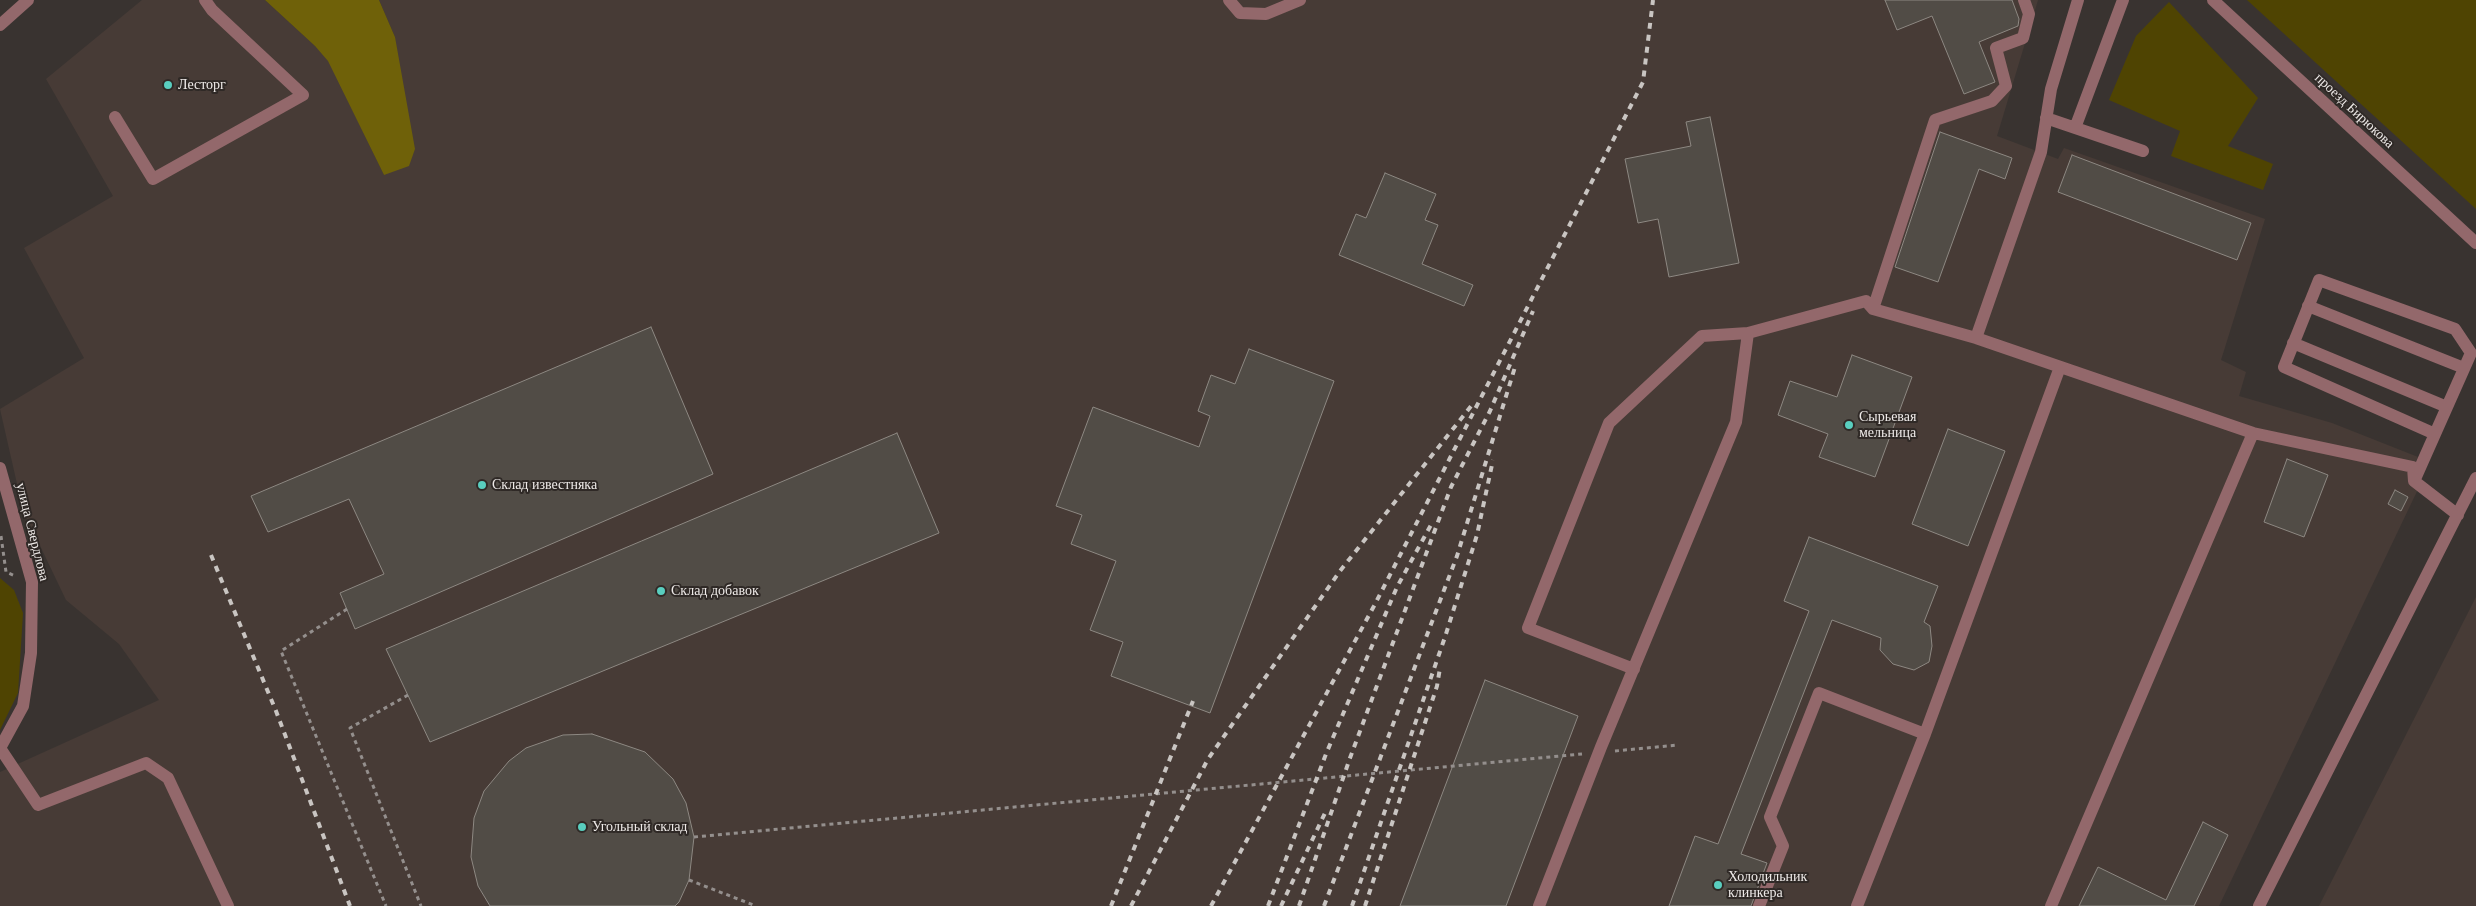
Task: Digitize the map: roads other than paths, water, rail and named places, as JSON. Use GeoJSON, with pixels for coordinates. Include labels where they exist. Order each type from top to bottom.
{"type":"FeatureCollection","features":[{"type":"Feature","properties":{"kind":"street"},"geometry":{"type":"LineString","coordinates":[[0,25],[28,0]]}},
{"type":"Feature","properties":{"kind":"street"},"geometry":{"type":"LineString","coordinates":[[115,117],[152,180],[303,95],[212,10],[205,0]]}},
{"type":"Feature","properties":{"kind":"street"},"geometry":{"type":"LineString","coordinates":[[1229,0],[1240,13],[1266,14],[1300,0]]}},
{"type":"Feature","properties":{"kind":"street"},"geometry":{"type":"LineString","coordinates":[[1873,309],[1935,120],[1992,101],[2006,86],[1996,48],[2023,38],[2029,14],[2024,0]]}},
{"type":"Feature","properties":{"kind":"street"},"geometry":{"type":"LineString","coordinates":[[1976,338],[2041,152],[2051,89],[2078,0]]}},
{"type":"Feature","properties":{"kind":"street"},"geometry":{"type":"LineString","coordinates":[[2075,128],[2123,0]]}},
{"type":"Feature","properties":{"kind":"street","name":"проезд Бирюкова"},"geometry":{"type":"LineString","coordinates":[[2213,0],[2476,244]]}},
{"type":"Feature","properties":{"kind":"street"},"geometry":{"type":"LineString","coordinates":[[2046,118],[2144,151]]}},
{"type":"Feature","properties":{"kind":"street"},"geometry":{"type":"LineString","coordinates":[[2414,481],[2435,434],[2447,407],[2464,368],[2471,353],[2454,328],[2319,280],[2284,367],[2435,434]]}},
{"type":"Feature","properties":{"kind":"street"},"geometry":{"type":"LineString","coordinates":[[1634,669],[1528,628],[1608,423],[1702,336],[1748,333],[1866,301],[1873,309],[1976,338],[2253,434],[2413,466],[2414,481],[2458,516]]}},
{"type":"Feature","properties":{"kind":"street"},"geometry":{"type":"LineString","coordinates":[[2308,306],[2464,368]]}},
{"type":"Feature","properties":{"kind":"street"},"geometry":{"type":"LineString","coordinates":[[1538,906],[1736,422],[1748,333]]}},
{"type":"Feature","properties":{"kind":"street"},"geometry":{"type":"LineString","coordinates":[[2293,343],[2447,407]]}},
{"type":"Feature","properties":{"kind":"street"},"geometry":{"type":"LineString","coordinates":[[1858,906],[1925,734],[2060,367]]}},
{"type":"Feature","properties":{"kind":"street"},"geometry":{"type":"LineString","coordinates":[[2051,906],[2253,434]]}},
{"type":"Feature","properties":{"kind":"street","name":"улица Свердлова"},"geometry":{"type":"LineString","coordinates":[[0,468],[32,582],[31,654],[23,706],[0,748]]}},
{"type":"Feature","properties":{"kind":"street"},"geometry":{"type":"LineString","coordinates":[[2259,906],[2476,478]]}},
{"type":"Feature","properties":{"kind":"street"},"geometry":{"type":"LineString","coordinates":[[1759,906],[1783,846],[1770,817],[1819,693],[1925,734]]}},
{"type":"Feature","properties":{"kind":"street"},"geometry":{"type":"LineString","coordinates":[[0,748],[38,805],[146,762],[168,778],[228,906]]}},
{"type":"Feature","properties":{"kind":"railway"},"geometry":{"type":"LineString","coordinates":[[1211,906],[1374,606],[1643,82],[1653,0]]}},
{"type":"Feature","properties":{"kind":"railway"},"geometry":{"type":"LineString","coordinates":[[1299,906],[1350,758],[1451,487],[1490,411],[1533,311]]}},
{"type":"Feature","properties":{"kind":"railway"},"geometry":{"type":"LineString","coordinates":[[1324,906],[1457,556],[1515,367]]}},
{"type":"Feature","properties":{"kind":"railway"},"geometry":{"type":"LineString","coordinates":[[1131,906],[1208,759],[1340,571],[1472,405]]}},
{"type":"Feature","properties":{"kind":"railway"},"geometry":{"type":"LineString","coordinates":[[1352,906],[1445,637],[1477,535],[1493,460]]}},
{"type":"Feature","properties":{"kind":"railway"},"geometry":{"type":"LineString","coordinates":[[1268,906],[1326,754],[1397,587],[1432,523]]}},
{"type":"Feature","properties":{"kind":"railway"},"geometry":{"type":"LineString","coordinates":[[211,555],[276,711],[350,906]]}},
{"type":"Feature","properties":{"kind":"railway"},"geometry":{"type":"LineString","coordinates":[[1365,906],[1437,686],[1440,668]]}},
{"type":"Feature","properties":{"kind":"railway"},"geometry":{"type":"LineString","coordinates":[[1111,906],[1193,701]]}},
{"type":"Feature","properties":{"kind":"railway"},"geometry":{"type":"LineString","coordinates":[[1281,906],[1325,813]]}},
{"type":"Feature","properties":{"kind":"place","name":"Лесторг"},"geometry":{"type":"Point","coordinates":[168,85]}},
{"type":"Feature","properties":{"kind":"place","name":"Сырьевая мельница"},"geometry":{"type":"Point","coordinates":[1849,425]}},
{"type":"Feature","properties":{"kind":"place","name":"Склад известняка"},"geometry":{"type":"Point","coordinates":[482,485]}},
{"type":"Feature","properties":{"kind":"place","name":"Склад добавок"},"geometry":{"type":"Point","coordinates":[661,591]}},
{"type":"Feature","properties":{"kind":"place","name":"Угольный склад"},"geometry":{"type":"Point","coordinates":[582,827]}},
{"type":"Feature","properties":{"kind":"place","name":"Холодильник клинкера"},"geometry":{"type":"Point","coordinates":[1718,885]}}]}
